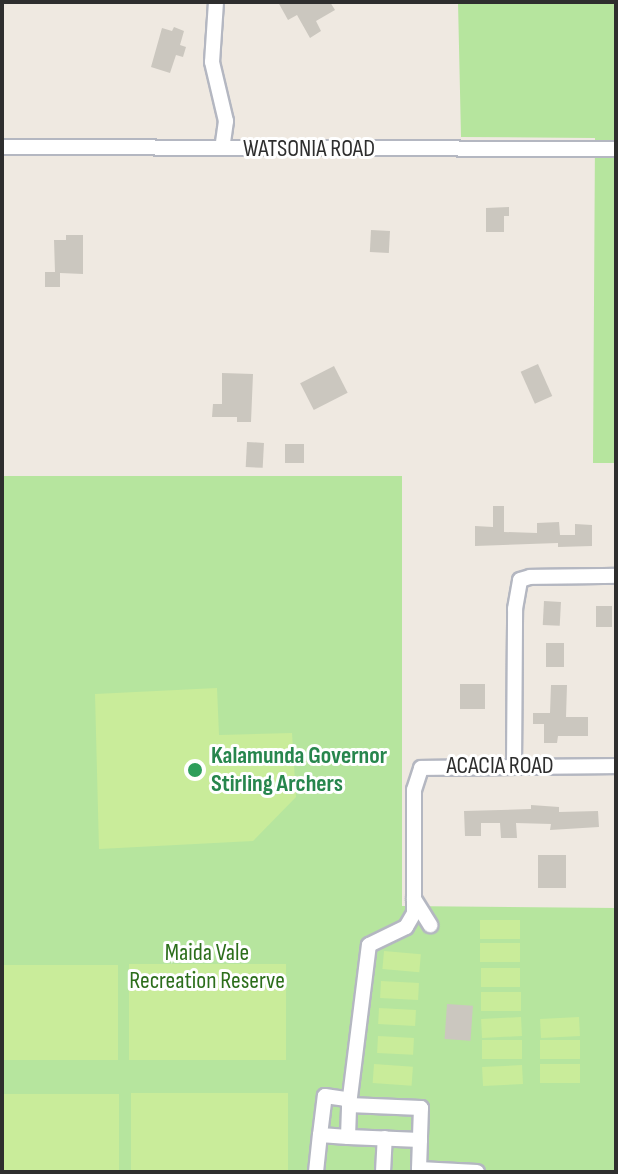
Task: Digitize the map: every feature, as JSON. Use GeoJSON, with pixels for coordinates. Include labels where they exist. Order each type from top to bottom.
{"type":"FeatureCollection","features":[{"type":"Feature","properties":{"kind":"street"},"geometry":{"type":"LineString","coordinates":[[216,2],[212,62],[226,121],[222,148]]}},
{"type":"Feature","properties":{"kind":"street","name":"WATSONIA ROAD"},"geometry":{"type":"LineString","coordinates":[[2,147],[616,149]]}},
{"type":"Feature","properties":{"kind":"street"},"geometry":{"type":"LineString","coordinates":[[514,767],[515,609],[520,580],[530,577],[616,576]]}},
{"type":"Feature","properties":{"kind":"street","name":"ACACIA ROAD"},"geometry":{"type":"LineString","coordinates":[[414,900],[414,790],[421,768],[616,766]]}},
{"type":"Feature","properties":{"kind":"street"},"geometry":{"type":"LineString","coordinates":[[414,900],[430,925]]}},
{"type":"Feature","properties":{"kind":"street"},"geometry":{"type":"LineString","coordinates":[[348,1137],[349,1105],[354,1089],[369,945],[406,927],[414,913],[414,900]]}},
{"type":"Feature","properties":{"kind":"street"},"geometry":{"type":"LineString","coordinates":[[316,1172],[325,1096],[347,1099],[349,1105]]}},
{"type":"Feature","properties":{"kind":"street"},"geometry":{"type":"LineString","coordinates":[[349,1105],[421,1108],[419,1171],[477,1172]]}},
{"type":"Feature","properties":{"kind":"street"},"geometry":{"type":"LineString","coordinates":[[320,1135],[420,1140]]}},
{"type":"Feature","properties":{"kind":"street"},"geometry":{"type":"LineString","coordinates":[[383,1172],[385,1138]]}},
{"type":"Feature","properties":{"kind":"green space"},"geometry":{"type":"Polygon","coordinates":[[[458,2],[616,2],[616,463],[593,463],[595,138],[461,137],[458,2]]]}},
{"type":"Feature","properties":{"kind":"green space","name":"Maida Vale Recreation Reserve"},"geometry":{"type":"Polygon","coordinates":[[[2,476],[402,476],[402,906],[616,908],[616,1172],[2,1172],[2,476]]]}},
{"type":"Feature","properties":{"kind":"green space","name":"Kalamunda Governor Stirling Archers"},"geometry":{"type":"Polygon","coordinates":[[[217,688],[219,735],[292,733],[296,797],[253,841],[99,849],[95,694],[217,688]]]}},
{"type":"Feature","properties":{"kind":"green space"},"geometry":{"type":"Polygon","coordinates":[[[480,920],[520,920],[520,939],[480,939],[480,920]]]}},
{"type":"Feature","properties":{"kind":"green space"},"geometry":{"type":"Polygon","coordinates":[[[480,943],[520,943],[520,962],[480,962],[480,943]]]}},
{"type":"Feature","properties":{"kind":"green space"},"geometry":{"type":"Polygon","coordinates":[[[384,951],[421,954],[419,972],[382,969],[384,951]]]}},
{"type":"Feature","properties":{"kind":"green space"},"geometry":{"type":"Polygon","coordinates":[[[129,964],[286,964],[286,1060],[129,1060],[129,964]]]}},
{"type":"Feature","properties":{"kind":"green space"},"geometry":{"type":"Polygon","coordinates":[[[2,965],[118,965],[118,1060],[2,1060],[2,965]]]}},
{"type":"Feature","properties":{"kind":"green space"},"geometry":{"type":"Polygon","coordinates":[[[481,968],[520,968],[520,987],[481,987],[481,968]]]}},
{"type":"Feature","properties":{"kind":"green space"},"geometry":{"type":"Polygon","coordinates":[[[381,981],[419,983],[418,1000],[380,998],[381,981]]]}},
{"type":"Feature","properties":{"kind":"green space"},"geometry":{"type":"Polygon","coordinates":[[[481,992],[521,992],[521,1011],[481,1011],[481,992]]]}},
{"type":"Feature","properties":{"kind":"green space"},"geometry":{"type":"Polygon","coordinates":[[[379,1008],[416,1010],[415,1026],[378,1024],[379,1008]]]}},
{"type":"Feature","properties":{"kind":"green space"},"geometry":{"type":"Polygon","coordinates":[[[521,1017],[522,1036],[482,1038],[481,1019],[521,1017]]]}},
{"type":"Feature","properties":{"kind":"green space"},"geometry":{"type":"Polygon","coordinates":[[[579,1017],[580,1036],[541,1038],[540,1019],[579,1017]]]}},
{"type":"Feature","properties":{"kind":"green space"},"geometry":{"type":"Polygon","coordinates":[[[378,1036],[414,1038],[413,1055],[377,1053],[378,1036]]]}},
{"type":"Feature","properties":{"kind":"green space"},"geometry":{"type":"Polygon","coordinates":[[[482,1040],[522,1040],[522,1059],[482,1059],[482,1040]]]}},
{"type":"Feature","properties":{"kind":"green space"},"geometry":{"type":"Polygon","coordinates":[[[540,1040],[580,1040],[580,1059],[540,1059],[540,1040]]]}},
{"type":"Feature","properties":{"kind":"green space"},"geometry":{"type":"Polygon","coordinates":[[[374,1064],[413,1067],[412,1086],[373,1083],[374,1064]]]}},
{"type":"Feature","properties":{"kind":"green space"},"geometry":{"type":"Polygon","coordinates":[[[540,1064],[580,1064],[580,1083],[540,1083],[540,1064]]]}},
{"type":"Feature","properties":{"kind":"green space"},"geometry":{"type":"Polygon","coordinates":[[[522,1065],[523,1084],[483,1086],[482,1067],[522,1065]]]}},
{"type":"Feature","properties":{"kind":"green space"},"geometry":{"type":"Polygon","coordinates":[[[131,1093],[288,1093],[288,1172],[131,1172],[131,1093]]]}},
{"type":"Feature","properties":{"kind":"green space"},"geometry":{"type":"Polygon","coordinates":[[[2,1094],[119,1094],[119,1172],[2,1172],[2,1094]]]}},
{"type":"Feature","properties":{"kind":"building"},"geometry":{"type":"Polygon","coordinates":[[[278,2],[330,2],[335,10],[316,21],[321,31],[310,38],[297,15],[288,20],[278,2]]]}},
{"type":"Feature","properties":{"kind":"building"},"geometry":{"type":"Polygon","coordinates":[[[174,27],[184,31],[180,45],[186,47],[183,57],[176,55],[170,73],[151,67],[162,28],[172,31],[174,27]]]}},
{"type":"Feature","properties":{"kind":"building"},"geometry":{"type":"Polygon","coordinates":[[[509,207],[509,216],[504,216],[504,232],[486,232],[486,208],[509,207]]]}},
{"type":"Feature","properties":{"kind":"building"},"geometry":{"type":"Polygon","coordinates":[[[371,230],[390,231],[389,253],[370,252],[371,230]]]}},
{"type":"Feature","properties":{"kind":"building"},"geometry":{"type":"Polygon","coordinates":[[[66,235],[83,235],[83,274],[60,273],[60,287],[45,287],[45,272],[55,272],[54,240],[66,240],[66,235]]]}},
{"type":"Feature","properties":{"kind":"building"},"geometry":{"type":"Polygon","coordinates":[[[538,364],[552,396],[535,404],[521,372],[538,364]]]}},
{"type":"Feature","properties":{"kind":"building"},"geometry":{"type":"Polygon","coordinates":[[[334,366],[348,393],[314,410],[300,383],[334,366]]]}},
{"type":"Feature","properties":{"kind":"building"},"geometry":{"type":"Polygon","coordinates":[[[222,373],[253,374],[251,422],[237,422],[237,417],[212,417],[213,404],[222,404],[222,373]]]}},
{"type":"Feature","properties":{"kind":"building"},"geometry":{"type":"Polygon","coordinates":[[[247,442],[264,443],[263,468],[246,467],[247,442]]]}},
{"type":"Feature","properties":{"kind":"building"},"geometry":{"type":"Polygon","coordinates":[[[285,444],[304,444],[304,463],[285,463],[285,444]]]}},
{"type":"Feature","properties":{"kind":"building"},"geometry":{"type":"Polygon","coordinates":[[[493,506],[504,506],[504,532],[537,533],[537,523],[559,522],[560,535],[575,535],[575,524],[592,525],[592,546],[558,547],[558,543],[475,546],[475,526],[493,527],[493,506]]]}},
{"type":"Feature","properties":{"kind":"building"},"geometry":{"type":"Polygon","coordinates":[[[544,601],[561,602],[560,626],[543,625],[544,601]]]}},
{"type":"Feature","properties":{"kind":"building"},"geometry":{"type":"Polygon","coordinates":[[[596,606],[612,606],[612,627],[596,627],[596,606]]]}},
{"type":"Feature","properties":{"kind":"building"},"geometry":{"type":"Polygon","coordinates":[[[546,643],[564,643],[564,667],[546,667],[546,643]]]}},
{"type":"Feature","properties":{"kind":"building"},"geometry":{"type":"Polygon","coordinates":[[[460,684],[485,684],[485,709],[460,709],[460,684]]]}},
{"type":"Feature","properties":{"kind":"building"},"geometry":{"type":"Polygon","coordinates":[[[551,685],[567,685],[566,717],[588,717],[588,736],[558,736],[557,743],[544,743],[544,724],[533,724],[533,713],[550,713],[551,685]]]}},
{"type":"Feature","properties":{"kind":"building"},"geometry":{"type":"Polygon","coordinates":[[[531,805],[559,807],[559,812],[598,811],[599,827],[550,830],[551,824],[516,823],[517,838],[501,838],[500,823],[481,823],[481,836],[465,836],[464,811],[531,809],[531,805]]]}},
{"type":"Feature","properties":{"kind":"building"},"geometry":{"type":"Polygon","coordinates":[[[538,855],[566,855],[566,888],[538,888],[538,855]]]}},
{"type":"Feature","properties":{"kind":"building"},"geometry":{"type":"Polygon","coordinates":[[[447,1004],[473,1006],[470,1041],[445,1039],[447,1004]]]}},
{"type":"Feature","properties":{"kind":"place","name":"Kalamunda Governor Stirling Archers"},"geometry":{"type":"Point","coordinates":[195,770]}}]}
